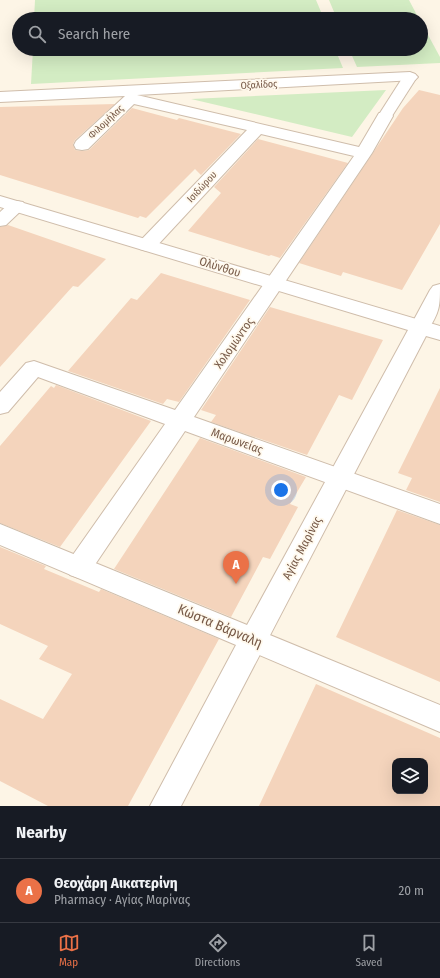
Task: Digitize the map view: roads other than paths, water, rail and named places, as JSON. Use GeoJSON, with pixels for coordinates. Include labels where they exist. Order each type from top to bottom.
{"type":"FeatureCollection","features":[{"type":"Feature","properties":{"kind":"street","name":"Οξαλίδος"},"geometry":{"type":"LineString","coordinates":[[0,97],[108,93],[410,77]]}},
{"type":"Feature","properties":{"kind":"street"},"geometry":{"type":"LineString","coordinates":[[385,116],[410,77]]}},
{"type":"Feature","properties":{"kind":"street","name":"Οξαλίδος"},"geometry":{"type":"LineString","coordinates":[[108,93],[364,153]]}},
{"type":"Feature","properties":{"kind":"street","name":"Φιλομήλας"},"geometry":{"type":"LineString","coordinates":[[82,145],[131,98]]}},
{"type":"Feature","properties":{"kind":"street","name":"Χολομώντος"},"geometry":{"type":"LineString","coordinates":[[79,567],[364,153],[385,116]]}},
{"type":"Feature","properties":{"kind":"street","name":"Ισιδώρου"},"geometry":{"type":"LineString","coordinates":[[147,245],[257,129]]}},
{"type":"Feature","properties":{"kind":"street"},"geometry":{"type":"LineString","coordinates":[[0,221],[8,203]]}},
{"type":"Feature","properties":{"kind":"street","name":"Ολύνθου"},"geometry":{"type":"LineString","coordinates":[[8,203],[430,330]]}},
{"type":"Feature","properties":{"kind":"street","name":"Αγίας Μαρίνας"},"geometry":{"type":"LineString","coordinates":[[165,806],[340,478],[430,330],[440,290]]}},
{"type":"Feature","properties":{"kind":"street","name":"Μαρωνείας"},"geometry":{"type":"LineString","coordinates":[[0,406],[34,368],[440,514]]}},
{"type":"Feature","properties":{"kind":"street","name":"Κώστα Βάρναλη"},"geometry":{"type":"LineString","coordinates":[[0,534],[440,719]]}},
{"type":"Feature","properties":{"kind":"place","name":"Θεοχάρη Αικατερίνη"},"geometry":{"type":"Point","coordinates":[236,584]}}]}
